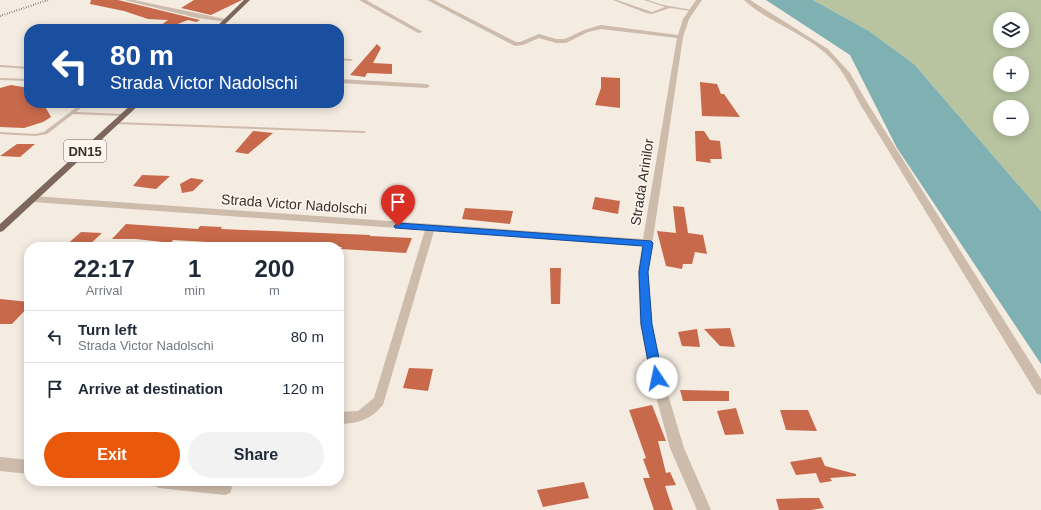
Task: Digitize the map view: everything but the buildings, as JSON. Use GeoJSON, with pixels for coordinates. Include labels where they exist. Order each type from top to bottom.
{"type":"FeatureCollection","features":[{"type":"Feature","properties":{"kind":"main road"},"geometry":{"type":"LineString","coordinates":[[223,24],[246,1]]}},
{"type":"Feature","properties":{"kind":"main road","name":"DN15"},"geometry":{"type":"LineString","coordinates":[[0,229],[132,108]]}},
{"type":"Feature","properties":{"kind":"street"},"geometry":{"type":"LineString","coordinates":[[127,0],[197,16],[227,20]]}},
{"type":"Feature","properties":{"kind":"street"},"geometry":{"type":"LineString","coordinates":[[362,0],[420,32]]}},
{"type":"Feature","properties":{"kind":"street"},"geometry":{"type":"LineString","coordinates":[[430,0],[514,44],[521,44],[539,36],[556,41],[566,41],[586,31],[601,27],[680,37]]}},
{"type":"Feature","properties":{"kind":"street"},"geometry":{"type":"LineString","coordinates":[[747,0],[762,11],[826,50],[848,74],[868,110],[1041,390]]}},
{"type":"Feature","properties":{"kind":"street","name":"Strada Arinilor"},"geometry":{"type":"LineString","coordinates":[[695,1],[686,19],[680,37],[643,272],[646,316],[657,378],[677,448],[704,510]]}},
{"type":"Feature","properties":{"kind":"street"},"geometry":{"type":"LineString","coordinates":[[344,81],[427,86]]}},
{"type":"Feature","properties":{"kind":"street","name":"Strada Victor Nadolschi"},"geometry":{"type":"LineString","coordinates":[[33,199],[648,243]]}},
{"type":"Feature","properties":{"kind":"street"},"geometry":{"type":"LineString","coordinates":[[344,418],[356,419],[368,413],[379,401],[430,228]]}},
{"type":"Feature","properties":{"kind":"street"},"geometry":{"type":"LineString","coordinates":[[0,464],[24,466]]}},
{"type":"Feature","properties":{"kind":"street"},"geometry":{"type":"LineString","coordinates":[[206,486],[225,488]]}},
{"type":"Feature","properties":{"kind":"lane"},"geometry":{"type":"LineString","coordinates":[[614,0],[652,13],[669,7]]}},
{"type":"Feature","properties":{"kind":"lane"},"geometry":{"type":"LineString","coordinates":[[645,0],[669,7],[691,10]]}},
{"type":"Feature","properties":{"kind":"lane"},"geometry":{"type":"LineString","coordinates":[[344,59],[351,60]]}},
{"type":"Feature","properties":{"kind":"lane"},"geometry":{"type":"LineString","coordinates":[[0,66],[24,68]]}},
{"type":"Feature","properties":{"kind":"lane"},"geometry":{"type":"LineString","coordinates":[[0,78],[24,80]]}},
{"type":"Feature","properties":{"kind":"lane"},"geometry":{"type":"LineString","coordinates":[[0,133],[39,134],[52,129],[79,108]]}},
{"type":"Feature","properties":{"kind":"lane"},"geometry":{"type":"LineString","coordinates":[[73,113],[124,115]]}},
{"type":"Feature","properties":{"kind":"lane"},"geometry":{"type":"LineString","coordinates":[[115,123],[364,132]]}},
{"type":"Feature","properties":{"kind":"green space"},"geometry":{"type":"Polygon","coordinates":[[[813,0],[1041,0],[1041,211],[914,64],[869,31],[813,0]]]}},
{"type":"Feature","properties":{"kind":"water"},"geometry":{"type":"Polygon","coordinates":[[[766,0],[813,0],[869,31],[914,64],[1041,211],[1041,364],[897,148],[850,55],[766,0]]]}},
{"type":"Feature","properties":{"kind":"railway"},"geometry":{"type":"LineString","coordinates":[[0,16],[48,0]]}},
{"type":"Feature","properties":{"kind":"route"},"geometry":{"type":"LineString","coordinates":[[398,226],[648,243],[643,272],[646,324],[657,378]]}}]}
